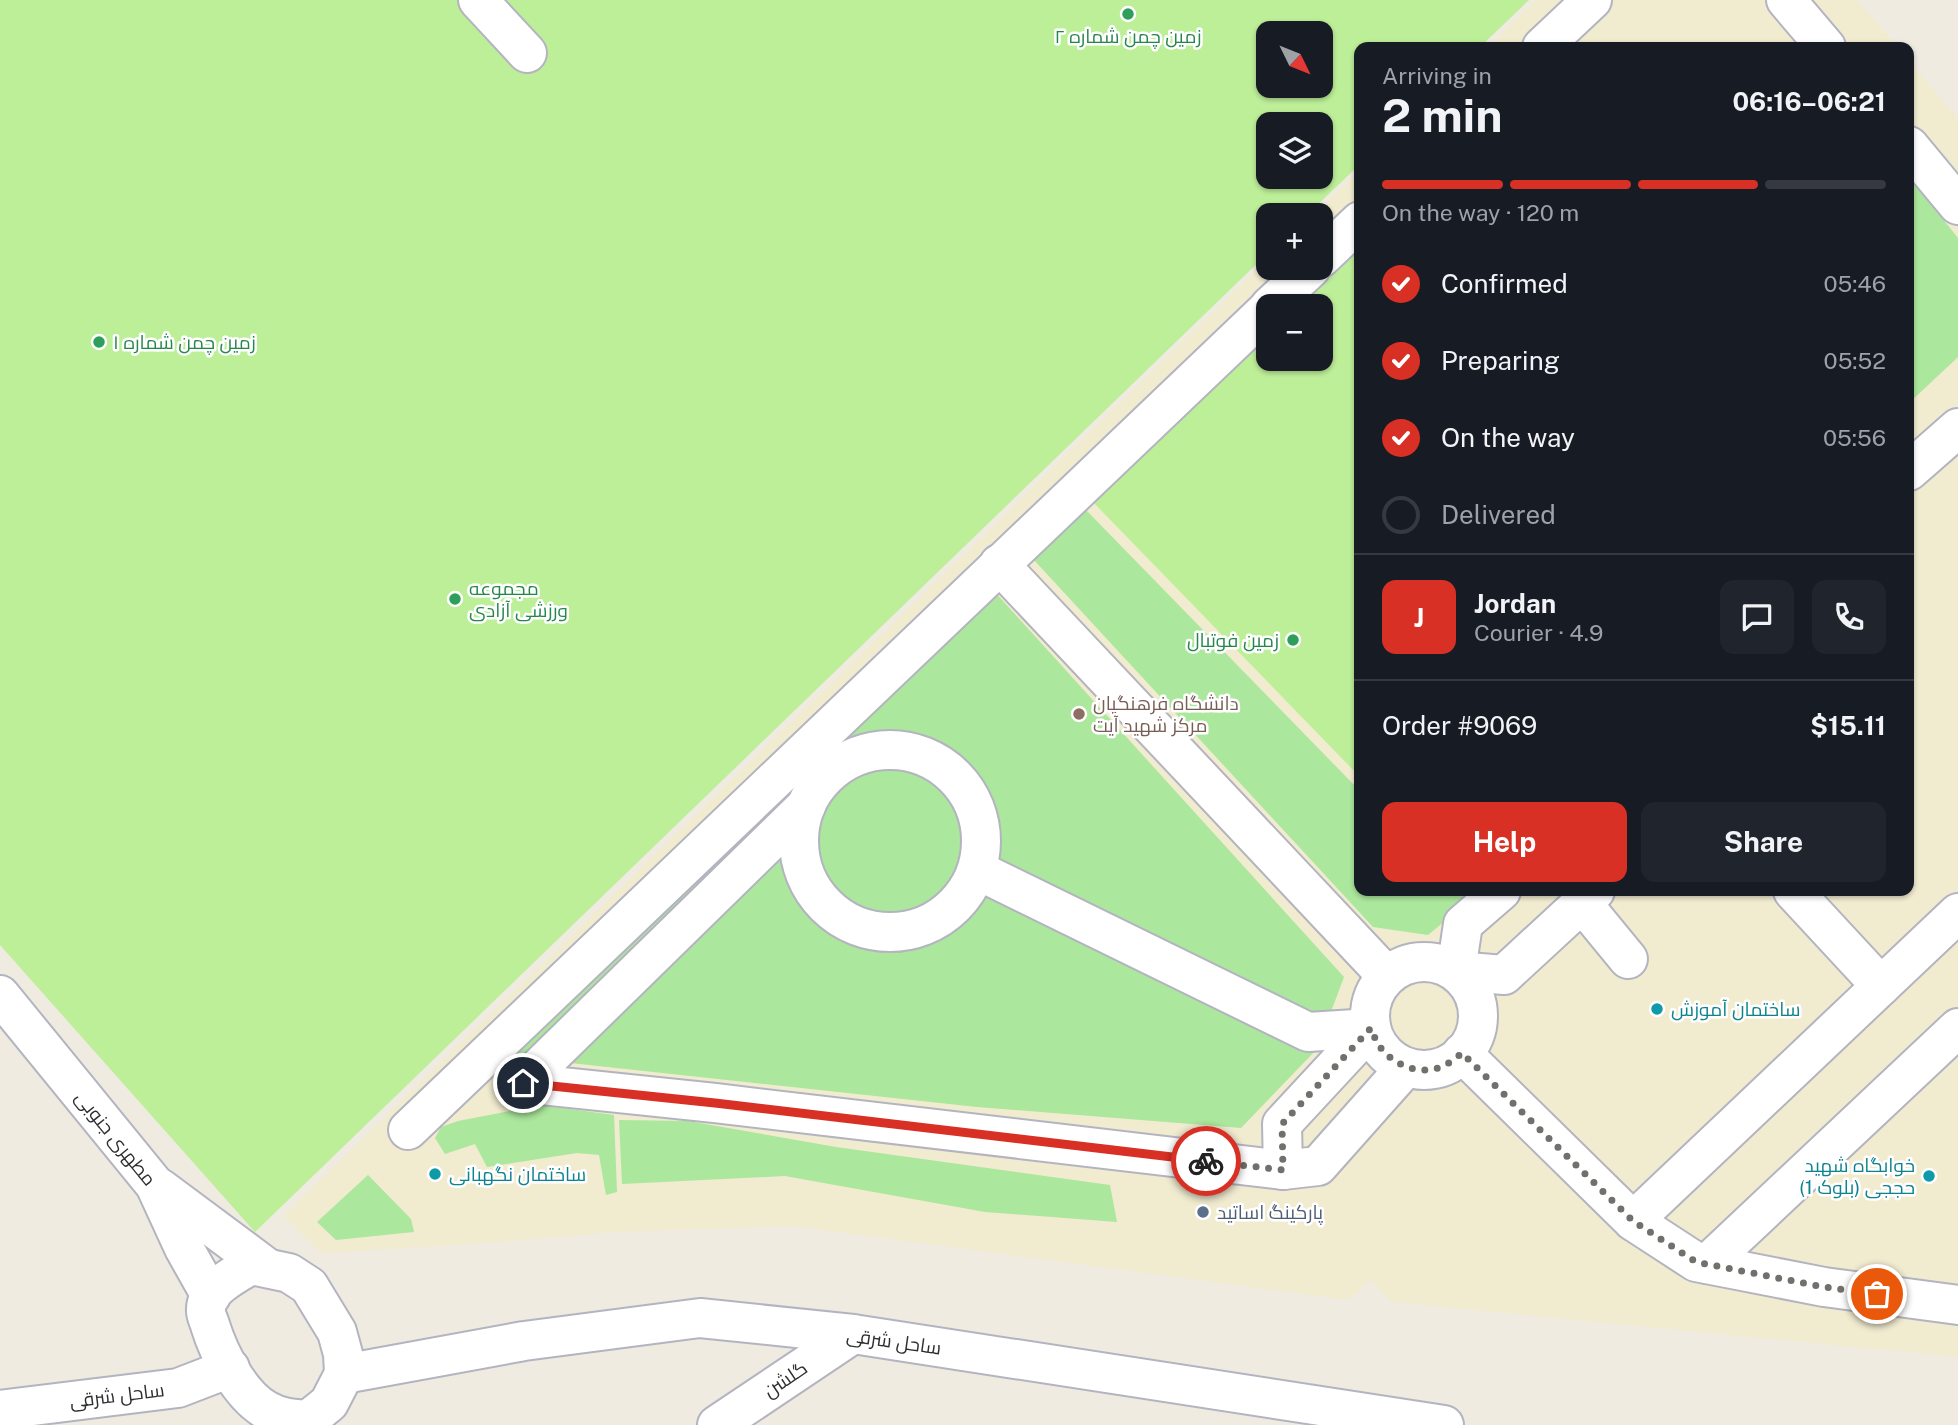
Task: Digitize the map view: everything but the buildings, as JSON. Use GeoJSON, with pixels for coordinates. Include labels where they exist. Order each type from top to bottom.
{"type":"FeatureCollection","features":[{"type":"Feature","properties":{"kind":"street"},"geometry":{"type":"LineString","coordinates":[[478,0],[527,54]]}},
{"type":"Feature","properties":{"kind":"street"},"geometry":{"type":"LineString","coordinates":[[1547,42],[1592,0]]}},
{"type":"Feature","properties":{"kind":"street"},"geometry":{"type":"LineString","coordinates":[[1786,0],[1822,42]]}},
{"type":"Feature","properties":{"kind":"street"},"geometry":{"type":"LineString","coordinates":[[1914,152],[1958,205]]}},
{"type":"Feature","properties":{"kind":"street"},"geometry":{"type":"LineString","coordinates":[[1333,247],[1354,227]]}},
{"type":"Feature","properties":{"kind":"street"},"geometry":{"type":"LineString","coordinates":[[1283,294],[1298,280]]}},
{"type":"Feature","properties":{"kind":"street"},"geometry":{"type":"LineString","coordinates":[[408,1130],[1256,319]]}},
{"type":"Feature","properties":{"kind":"street"},"geometry":{"type":"LineString","coordinates":[[1914,467],[1958,428]]}},
{"type":"Feature","properties":{"kind":"street"},"geometry":{"type":"LineString","coordinates":[[999,564],[1387,976]]}},
{"type":"Feature","properties":{"kind":"street"},"geometry":{"type":"LineString","coordinates":[[806,807],[799,835],[802,864],[813,891],[833,913],[858,927],[887,933],[916,929],[942,916],[964,896],[977,870],[982,839],[976,809],[960,782],[936,762],[908,751],[876,751],[847,761],[823,780],[806,807],[523,1083],[1283,1170],[1318,1166],[1406,1067]]}},
{"type":"Feature","properties":{"kind":"street"},"geometry":{"type":"LineString","coordinates":[[977,870],[1308,1032],[1371,1028]]}},
{"type":"Feature","properties":{"kind":"street"},"geometry":{"type":"LineString","coordinates":[[1495,896],[1463,924],[1456,971],[1468,985],[1476,1002],[1478,1020],[1473,1038],[1462,1053],[1436,1069],[1406,1067],[1390,1058],[1378,1045],[1371,1028],[1370,1014],[1378,987],[1387,976],[1402,966],[1420,962],[1439,964],[1456,971],[1504,975],[1588,897],[1628,959]]}},
{"type":"Feature","properties":{"kind":"street"},"geometry":{"type":"LineString","coordinates":[[1798,896],[1881,986]]}},
{"type":"Feature","properties":{"kind":"street"},"geometry":{"type":"LineString","coordinates":[[1633,1221],[1958,913]]}},
{"type":"Feature","properties":{"kind":"street","name":"مطهری جنوبی"},"geometry":{"type":"LineString","coordinates":[[0,995],[155,1185],[184,1248],[211,1296]]}},
{"type":"Feature","properties":{"kind":"street"},"geometry":{"type":"LineString","coordinates":[[1283,1170],[1282,1124],[1371,1028]]}},
{"type":"Feature","properties":{"kind":"street"},"geometry":{"type":"LineString","coordinates":[[1707,1264],[1958,1028]]}},
{"type":"Feature","properties":{"kind":"street"},"geometry":{"type":"LineString","coordinates":[[1462,1053],[1633,1221],[1696,1262],[1824,1287],[1958,1305]]}},
{"type":"Feature","properties":{"kind":"street"},"geometry":{"type":"LineString","coordinates":[[155,1185],[266,1267]]}},
{"type":"Feature","properties":{"kind":"street"},"geometry":{"type":"LineString","coordinates":[[251,1265],[266,1267],[289,1273],[309,1286],[337,1332],[343,1354],[344,1374],[329,1403],[310,1422],[283,1418],[249,1397],[218,1350],[205,1309],[211,1296],[226,1280],[251,1265]]}},
{"type":"Feature","properties":{"kind":"street","name":"ساحل شرقی"},"geometry":{"type":"LineString","coordinates":[[344,1374],[524,1341],[699,1318],[853,1334],[1444,1425]]}},
{"type":"Feature","properties":{"kind":"street","name":"گلشن"},"geometry":{"type":"LineString","coordinates":[[717,1425],[853,1334]]}},
{"type":"Feature","properties":{"kind":"street","name":"ساحل شرقی"},"geometry":{"type":"LineString","coordinates":[[0,1410],[178,1388],[230,1368]]}},
{"type":"Feature","properties":{"kind":"shaded area"},"geometry":{"type":"Polygon","coordinates":[[[1536,0],[1857,0],[1894,42],[1492,42],[1536,0]]]}},
{"type":"Feature","properties":{"kind":"shaded area","name":"دانشگاه فرهنگیان مرکز شهید آیت"},"geometry":{"type":"Polygon","coordinates":[[[1914,67],[1958,118],[1958,1357],[1392,1302],[1370,1280],[1348,1300],[793,1226],[616,1232],[321,1253],[283,1216],[1256,271],[1256,280],[1333,280],[1333,203],[1326,203],[1354,176],[1354,896],[1914,896],[1914,67]]]}},
{"type":"Feature","properties":{"kind":"green space","name":"مجموعه ورزشی آزادی"},"geometry":{"type":"Polygon","coordinates":[[[0,0],[1529,0],[1485,42],[1354,42],[1354,170],[1319,203],[1256,203],[1256,265],[255,1232],[0,945],[0,0]]]}},
{"type":"Feature","properties":{"kind":"green space"},"geometry":{"type":"Polygon","coordinates":[[[1914,183],[1958,238],[1958,357],[1914,398],[1914,183]]]}},
{"type":"Feature","properties":{"kind":"green space","name":"زمین فوتبال"},"geometry":{"type":"Polygon","coordinates":[[[1354,256],[1354,771],[1094,503],[1256,348],[1256,371],[1333,371],[1333,294],[1313,294],[1328,280],[1333,280],[1333,275],[1354,256]]]}},
{"type":"Feature","properties":{"kind":"green space"},"geometry":{"type":"Polygon","coordinates":[[[1085,509],[1354,785],[1354,896],[1462,896],[1468,902],[1428,935],[1373,927],[1033,559],[1085,509]]]}},
{"type":"Feature","properties":{"kind":"green space"},"geometry":{"type":"Polygon","coordinates":[[[993,590],[1344,977],[1317,1049],[1241,1128],[977,1107],[506,1056],[993,590]]]}},
{"type":"Feature","properties":{"kind":"green space"},"geometry":{"type":"Polygon","coordinates":[[[541,1105],[614,1115],[617,1192],[606,1195],[599,1155],[577,1153],[487,1167],[475,1144],[445,1154],[435,1138],[441,1127],[458,1121],[541,1105]]]}},
{"type":"Feature","properties":{"kind":"green space"},"geometry":{"type":"Polygon","coordinates":[[[619,1120],[688,1121],[836,1147],[1110,1185],[1117,1222],[985,1212],[785,1176],[622,1184],[619,1120]]]}},
{"type":"Feature","properties":{"kind":"green space"},"geometry":{"type":"Polygon","coordinates":[[[368,1175],[411,1219],[414,1232],[336,1240],[317,1222],[368,1175]]]}},
{"type":"Feature","properties":{"kind":"way so far"},"geometry":{"type":"LineString","coordinates":[[1206,1161],[1283,1170],[1282,1124],[1371,1028],[1378,1045],[1390,1058],[1406,1067],[1436,1069],[1462,1053],[1633,1221],[1696,1262],[1824,1287],[1877,1294]]}},
{"type":"Feature","properties":{"kind":"place","name":"زمین چمن شماره ۲"},"geometry":{"type":"Point","coordinates":[1128,14]}},
{"type":"Feature","properties":{"kind":"place","name":"زمین چمن شماره ۱"},"geometry":{"type":"Point","coordinates":[99,342]}},
{"type":"Feature","properties":{"kind":"place","name":"مجموعه ورزشی آزادی"},"geometry":{"type":"Point","coordinates":[455,599]}},
{"type":"Feature","properties":{"kind":"place","name":"زمین فوتبال"},"geometry":{"type":"Point","coordinates":[1293,640]}},
{"type":"Feature","properties":{"kind":"place","name":"دانشگاه فرهنگیان مرکز شهید آیت"},"geometry":{"type":"Point","coordinates":[1079,714]}},
{"type":"Feature","properties":{"kind":"place","name":"ساختمان آموزش"},"geometry":{"type":"Point","coordinates":[1657,1009]}},
{"type":"Feature","properties":{"kind":"place","name":"ساختمان نگهبانی"},"geometry":{"type":"Point","coordinates":[435,1174]}},
{"type":"Feature","properties":{"kind":"place","name":"خوابگاه شهید حججی (بلوک 1)"},"geometry":{"type":"Point","coordinates":[1929,1176]}},
{"type":"Feature","properties":{"kind":"place","name":"پارکینگ اساتید"},"geometry":{"type":"Point","coordinates":[1203,1212]}},
{"type":"Feature","properties":{"kind":"route"},"geometry":{"type":"LineString","coordinates":[[523,1083],[1206,1161]]}}]}
